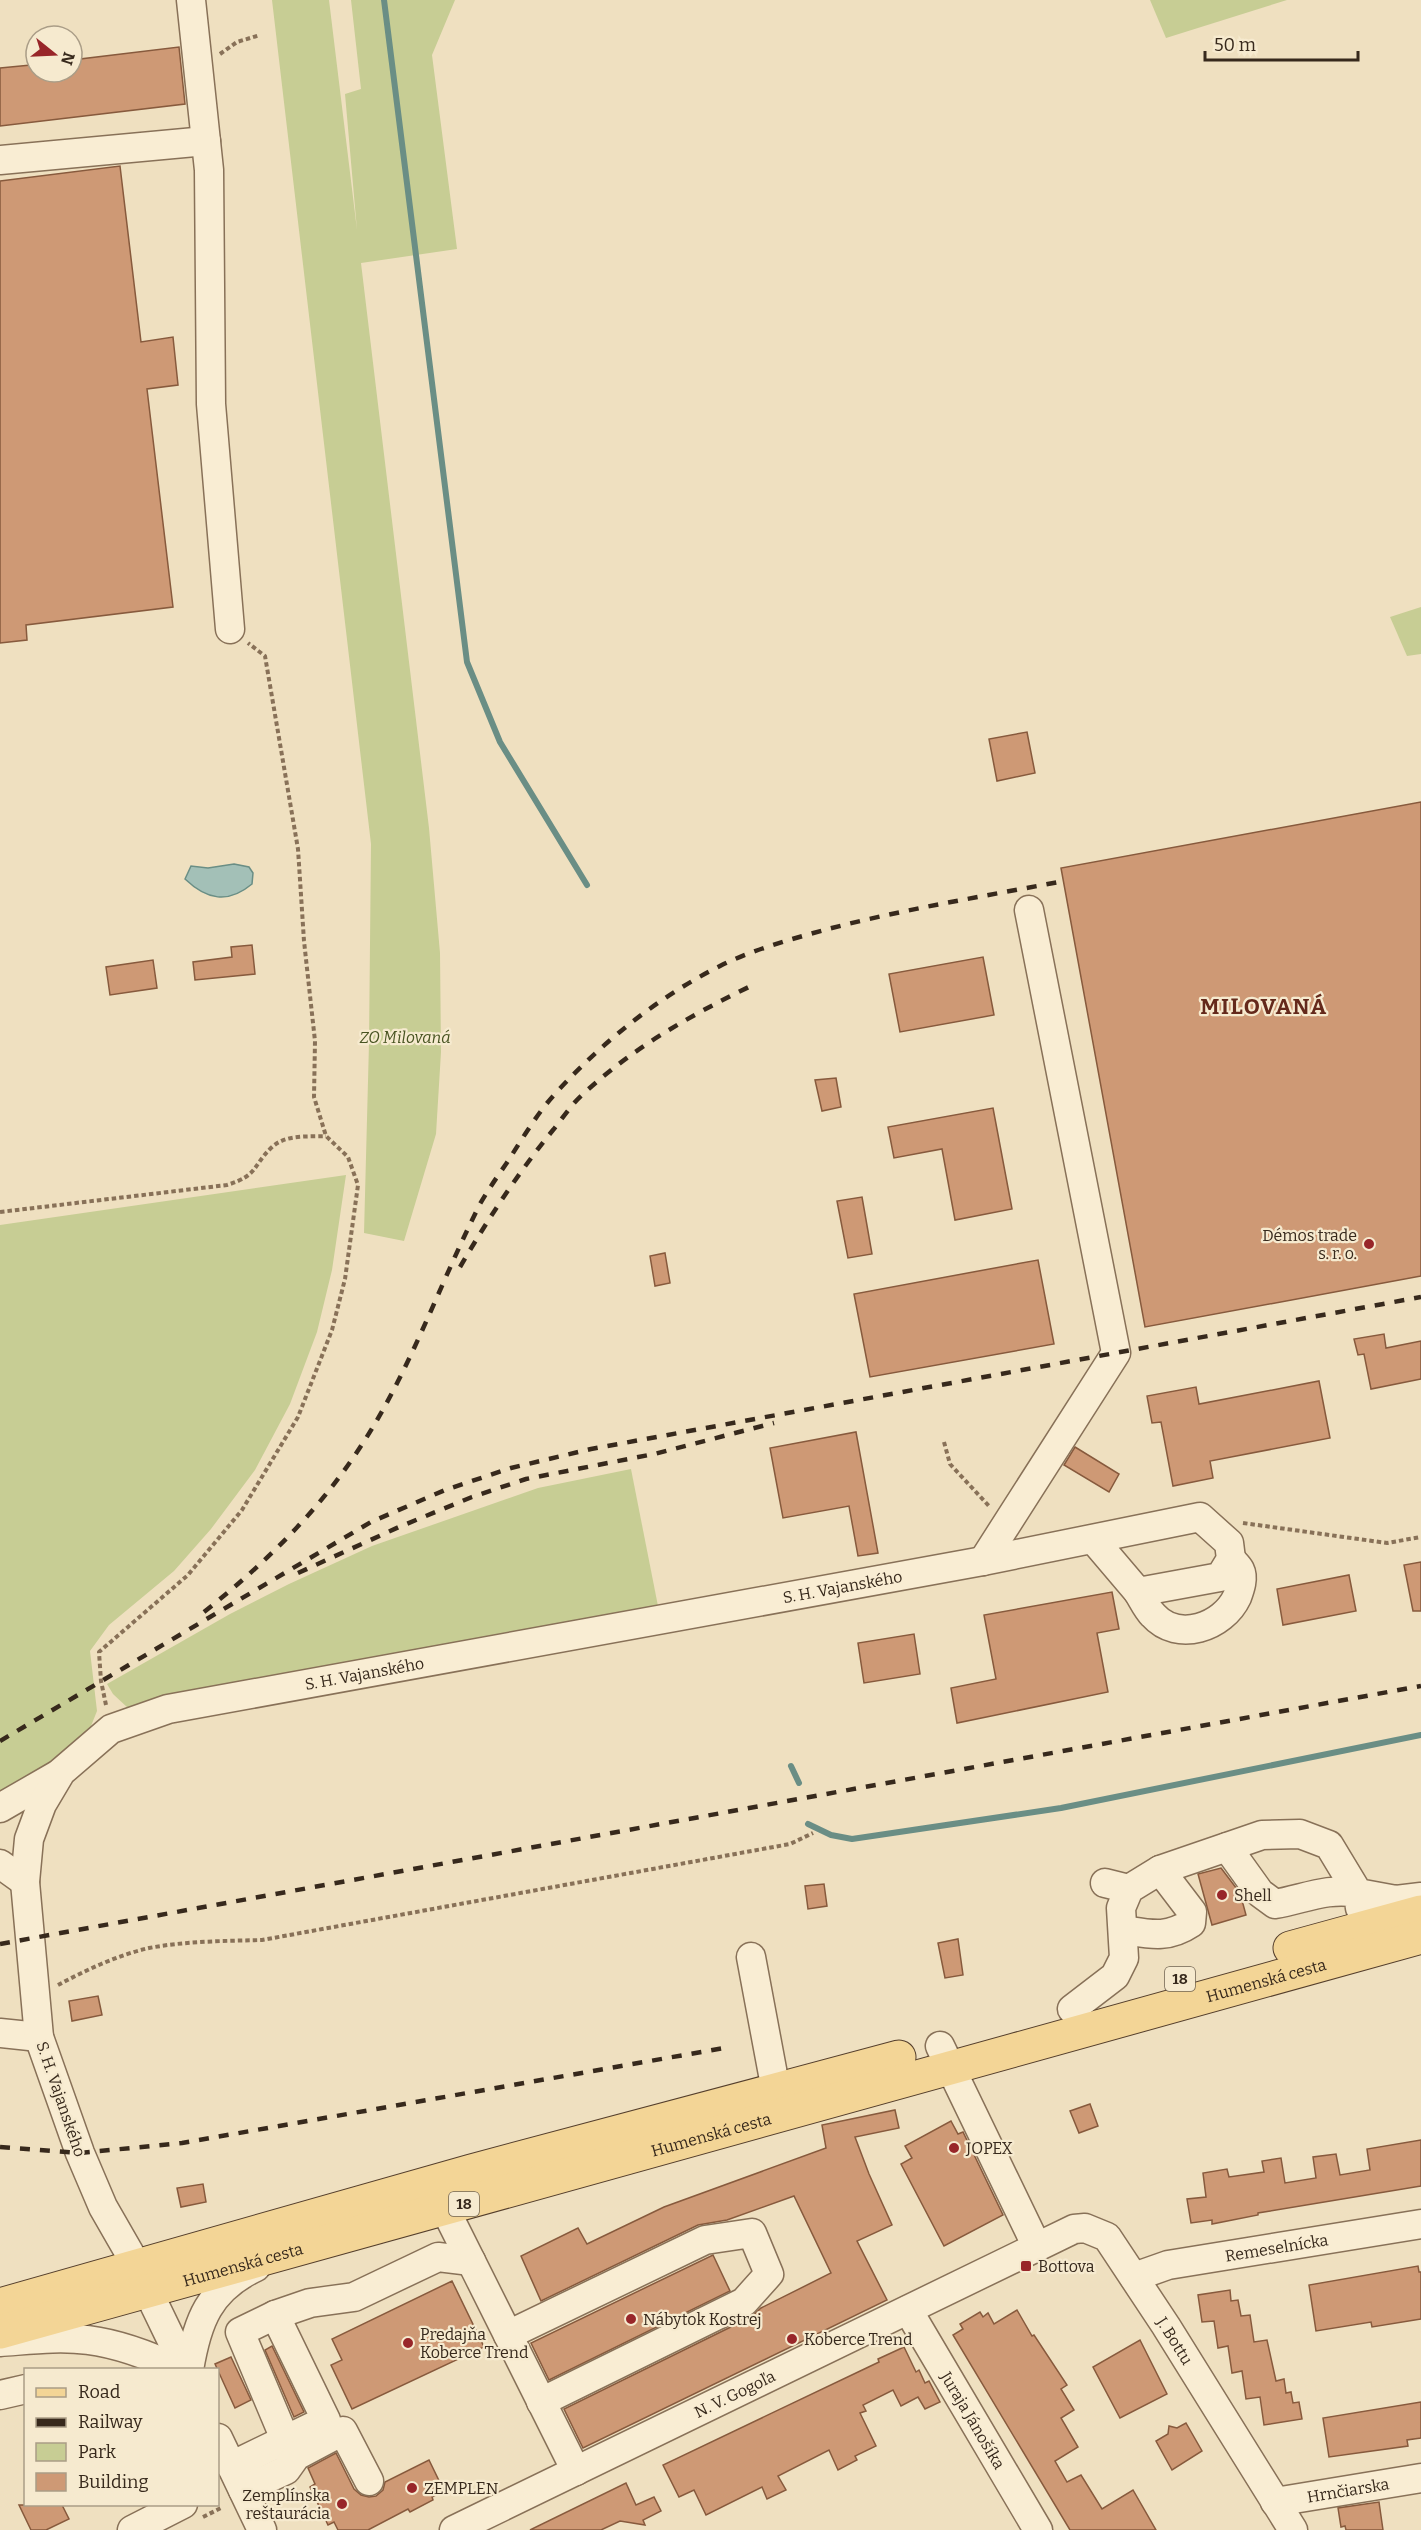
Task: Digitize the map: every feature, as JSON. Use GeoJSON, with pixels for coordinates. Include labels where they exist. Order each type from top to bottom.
{"type":"FeatureCollection","features":[{"type":"Feature","properties":{"kind":"main road","name":"Humenská cesta"},"geometry":{"type":"LineString","coordinates":[[944,2056],[1072,2009],[1421,1912]]}},
{"type":"Feature","properties":{"kind":"main road","name":"Humenská cesta"},"geometry":{"type":"LineString","coordinates":[[0,2305],[291,2251],[446,2210],[779,2102],[944,2056],[1338,1959],[1421,1936]]}},
{"type":"Feature","properties":{"kind":"main road","name":"Humenská cesta"},"geometry":{"type":"LineString","coordinates":[[0,2332],[141,2278],[471,2171],[779,2102]]}},
{"type":"Feature","properties":{"kind":"street"},"geometry":{"type":"LineString","coordinates":[[191,0],[209,170],[211,404],[230,629]]}},
{"type":"Feature","properties":{"kind":"street"},"geometry":{"type":"LineString","coordinates":[[0,160],[206,141]]}},
{"type":"Feature","properties":{"kind":"street"},"geometry":{"type":"LineString","coordinates":[[983,1561],[1116,1353],[1029,910]]}},
{"type":"Feature","properties":{"kind":"street"},"geometry":{"type":"LineString","coordinates":[[1093,1539],[1138,1592],[1154,1617],[1176,1629],[1194,1630],[1216,1622],[1232,1607],[1241,1588],[1241,1571],[1231,1559],[1229,1543],[1200,1517]]}},
{"type":"Feature","properties":{"kind":"street","name":"S. H. Vajanského"},"geometry":{"type":"LineString","coordinates":[[187,2368],[103,2207],[80,2153],[39,2037],[24,1882],[28,1839],[42,1804],[61,1772],[111,1729],[168,1709],[983,1561],[1200,1517]]}},
{"type":"Feature","properties":{"kind":"street"},"geometry":{"type":"LineString","coordinates":[[1138,1592],[1220,1577],[1231,1559]]}},
{"type":"Feature","properties":{"kind":"street"},"geometry":{"type":"LineString","coordinates":[[0,1808],[61,1772]]}},
{"type":"Feature","properties":{"kind":"street"},"geometry":{"type":"LineString","coordinates":[[1072,2009],[1115,1976],[1124,1958],[1121,1908],[1117,1886],[1262,1835],[1300,1834],[1329,1845],[1358,1893],[1362,1928],[1338,1959]]}},
{"type":"Feature","properties":{"kind":"street"},"geometry":{"type":"LineString","coordinates":[[1227,1847],[1260,1893],[1275,1904],[1320,1892],[1345,1891],[1396,1900],[1421,1897]]}},
{"type":"Feature","properties":{"kind":"street"},"geometry":{"type":"LineString","coordinates":[[0,1864],[24,1882]]}},
{"type":"Feature","properties":{"kind":"street"},"geometry":{"type":"LineString","coordinates":[[1123,1930],[1159,1935],[1177,1933],[1191,1923],[1192,1912],[1160,1870]]}},
{"type":"Feature","properties":{"kind":"street"},"geometry":{"type":"LineString","coordinates":[[751,1957],[779,2102]]}},
{"type":"Feature","properties":{"kind":"street"},"geometry":{"type":"LineString","coordinates":[[0,2033],[39,2037]]}},
{"type":"Feature","properties":{"kind":"street"},"geometry":{"type":"LineString","coordinates":[[944,2056],[1027,2252]]}},
{"type":"Feature","properties":{"kind":"street"},"geometry":{"type":"LineString","coordinates":[[446,2210],[576,2471]]}},
{"type":"Feature","properties":{"kind":"street","name":"Remeselnícka"},"geometry":{"type":"LineString","coordinates":[[1134,2277],[1168,2265],[1421,2224]]}},
{"type":"Feature","properties":{"kind":"street","name":"J. Bottu"},"geometry":{"type":"LineString","coordinates":[[1027,2252],[1074,2229],[1085,2228],[1107,2237],[1293,2530]]}},
{"type":"Feature","properties":{"kind":"street"},"geometry":{"type":"LineString","coordinates":[[508,2335],[705,2240],[752,2233],[769,2274],[744,2302],[542,2402]]}},
{"type":"Feature","properties":{"kind":"street"},"geometry":{"type":"LineString","coordinates":[[188,2368],[193,2341],[205,2310],[225,2285],[244,2272],[291,2251]]}},
{"type":"Feature","properties":{"kind":"street","name":"N. V. Gogoľa"},"geometry":{"type":"LineString","coordinates":[[454,2530],[1027,2252]]}},
{"type":"Feature","properties":{"kind":"street"},"geometry":{"type":"LineString","coordinates":[[285,2439],[240,2332],[310,2303],[354,2297],[438,2257],[471,2261]]}},
{"type":"Feature","properties":{"kind":"street","name":"Juraja Jánošíka"},"geometry":{"type":"LineString","coordinates":[[908,2310],[1038,2530]]}},
{"type":"Feature","properties":{"kind":"street"},"geometry":{"type":"LineString","coordinates":[[232,2480],[285,2439],[326,2420],[284,2312]]}},
{"type":"Feature","properties":{"kind":"street"},"geometry":{"type":"LineString","coordinates":[[0,2342],[48,2338],[88,2340],[157,2358],[176,2368]]}},
{"type":"Feature","properties":{"kind":"street"},"geometry":{"type":"LineString","coordinates":[[0,2395],[24,2389]]}},
{"type":"Feature","properties":{"kind":"street"},"geometry":{"type":"LineString","coordinates":[[232,2480],[286,2470],[296,2456],[343,2432],[369,2481]]}},
{"type":"Feature","properties":{"kind":"street"},"geometry":{"type":"LineString","coordinates":[[219,2441],[232,2480],[262,2530]]}},
{"type":"Feature","properties":{"kind":"street","name":"Hrnčiarska"},"geometry":{"type":"LineString","coordinates":[[1275,2502],[1421,2478]]}},
{"type":"Feature","properties":{"kind":"street"},"geometry":{"type":"LineString","coordinates":[[132,2530],[181,2506]]}},
{"type":"Feature","properties":{"kind":"path"},"geometry":{"type":"LineString","coordinates":[[198,64],[224,52],[237,42],[260,35]]}},
{"type":"Feature","properties":{"kind":"path"},"geometry":{"type":"LineString","coordinates":[[111,1729],[101,1681],[99,1652],[188,1575],[242,1510],[298,1417],[332,1330],[345,1279],[358,1185],[348,1157],[326,1136],[314,1097],[315,1041],[304,941],[298,849],[265,656],[230,629]]}},
{"type":"Feature","properties":{"kind":"path"},"geometry":{"type":"LineString","coordinates":[[0,1212],[227,1185],[245,1179],[273,1146],[293,1137],[326,1136]]}},
{"type":"Feature","properties":{"kind":"path"},"geometry":{"type":"LineString","coordinates":[[944,1442],[950,1464],[1006,1525]]}},
{"type":"Feature","properties":{"kind":"path"},"geometry":{"type":"LineString","coordinates":[[1200,1517],[1387,1543],[1421,1537]]}},
{"type":"Feature","properties":{"kind":"path"},"geometry":{"type":"LineString","coordinates":[[36,1996],[90,1968],[149,1948],[219,1941],[262,1940],[790,1844],[813,1833]]}},
{"type":"Feature","properties":{"kind":"green space","name":"ZO Milovaná"},"geometry":{"type":"Polygon","coordinates":[[[272,0],[329,0],[357,230],[345,94],[361,89],[351,0],[455,0],[432,55],[457,249],[361,263],[429,828],[440,953],[441,1052],[436,1134],[404,1241],[364,1233],[371,844],[272,0]]]}},
{"type":"Feature","properties":{"kind":"green space"},"geometry":{"type":"Polygon","coordinates":[[[1150,0],[1287,0],[1166,38],[1150,0]]]}},
{"type":"Feature","properties":{"kind":"green space"},"geometry":{"type":"Polygon","coordinates":[[[1421,607],[1421,654],[1407,656],[1390,617],[1421,607]]]}},
{"type":"Feature","properties":{"kind":"green space"},"geometry":{"type":"Polygon","coordinates":[[[346,1175],[332,1270],[317,1332],[290,1404],[255,1470],[211,1529],[174,1571],[109,1625],[90,1651],[97,1711],[82,1739],[0,1797],[0,1225],[346,1175]]]}},
{"type":"Feature","properties":{"kind":"green space"},"geometry":{"type":"Polygon","coordinates":[[[631,1469],[658,1606],[129,1709],[113,1694],[107,1684],[230,1614],[372,1546],[538,1488],[631,1469]]]}},
{"type":"Feature","properties":{"kind":"water"},"geometry":{"type":"Polygon","coordinates":[[[234,864],[249,867],[253,873],[252,884],[234,895],[218,897],[210,895],[185,879],[191,866],[208,868],[234,864]]]}},
{"type":"Feature","properties":{"kind":"building"},"geometry":{"type":"Polygon","coordinates":[[[179,47],[185,104],[0,126],[0,68],[24,66],[24,84],[84,84],[84,59],[179,47]]]}},
{"type":"Feature","properties":{"kind":"building"},"geometry":{"type":"Polygon","coordinates":[[[120,166],[141,342],[173,337],[178,385],[147,389],[173,607],[26,625],[27,640],[0,643],[0,181],[120,166]]]}},
{"type":"Feature","properties":{"kind":"building"},"geometry":{"type":"Polygon","coordinates":[[[1027,732],[1035,773],[997,781],[989,739],[1027,732]]]}},
{"type":"Feature","properties":{"kind":"building"},"geometry":{"type":"Polygon","coordinates":[[[1421,802],[1421,1276],[1145,1327],[1061,868],[1421,802]]]}},
{"type":"Feature","properties":{"kind":"building"},"geometry":{"type":"Polygon","coordinates":[[[252,945],[255,974],[195,980],[193,962],[232,957],[231,947],[252,945]]]}},
{"type":"Feature","properties":{"kind":"building"},"geometry":{"type":"Polygon","coordinates":[[[983,957],[994,1015],[900,1032],[889,974],[983,957]]]}},
{"type":"Feature","properties":{"kind":"building"},"geometry":{"type":"Polygon","coordinates":[[[153,960],[157,988],[110,995],[106,967],[153,960]]]}},
{"type":"Feature","properties":{"kind":"building"},"geometry":{"type":"Polygon","coordinates":[[[836,1078],[841,1107],[822,1111],[815,1080],[836,1078]]]}},
{"type":"Feature","properties":{"kind":"building"},"geometry":{"type":"Polygon","coordinates":[[[993,1108],[1012,1209],[955,1220],[942,1149],[894,1158],[888,1127],[993,1108]]]}},
{"type":"Feature","properties":{"kind":"building"},"geometry":{"type":"Polygon","coordinates":[[[862,1197],[872,1254],[848,1258],[837,1201],[862,1197]]]}},
{"type":"Feature","properties":{"kind":"building"},"geometry":{"type":"Polygon","coordinates":[[[665,1253],[670,1283],[655,1286],[650,1256],[665,1253]]]}},
{"type":"Feature","properties":{"kind":"building"},"geometry":{"type":"Polygon","coordinates":[[[1038,1260],[1054,1344],[870,1377],[854,1294],[1038,1260]]]}},
{"type":"Feature","properties":{"kind":"building"},"geometry":{"type":"Polygon","coordinates":[[[1384,1334],[1386,1348],[1421,1341],[1421,1379],[1371,1389],[1364,1354],[1358,1355],[1354,1339],[1384,1334]]]}},
{"type":"Feature","properties":{"kind":"building"},"geometry":{"type":"Polygon","coordinates":[[[1319,1381],[1330,1438],[1210,1461],[1213,1478],[1173,1486],[1161,1422],[1152,1423],[1147,1396],[1196,1387],[1199,1404],[1319,1381]]]}},
{"type":"Feature","properties":{"kind":"building"},"geometry":{"type":"Polygon","coordinates":[[[856,1432],[878,1553],[858,1556],[849,1506],[783,1518],[770,1448],[856,1432]]]}},
{"type":"Feature","properties":{"kind":"building"},"geometry":{"type":"Polygon","coordinates":[[[1075,1447],[1119,1474],[1109,1492],[1064,1465],[1075,1447]]]}},
{"type":"Feature","properties":{"kind":"building"},"geometry":{"type":"Polygon","coordinates":[[[1421,1562],[1421,1611],[1413,1611],[1404,1565],[1421,1562]]]}},
{"type":"Feature","properties":{"kind":"building"},"geometry":{"type":"Polygon","coordinates":[[[1349,1575],[1356,1611],[1283,1625],[1277,1589],[1349,1575]]]}},
{"type":"Feature","properties":{"kind":"building"},"geometry":{"type":"Polygon","coordinates":[[[1112,1592],[1119,1629],[1097,1633],[1108,1692],[957,1723],[951,1688],[996,1679],[984,1615],[1112,1592]]]}},
{"type":"Feature","properties":{"kind":"building"},"geometry":{"type":"Polygon","coordinates":[[[914,1634],[920,1674],[864,1683],[858,1643],[914,1634]]]}},
{"type":"Feature","properties":{"kind":"building","name":"Shell"},"geometry":{"type":"Polygon","coordinates":[[[1221,1868],[1240,1893],[1246,1915],[1212,1925],[1198,1874],[1221,1868]]]}},
{"type":"Feature","properties":{"kind":"building"},"geometry":{"type":"Polygon","coordinates":[[[824,1884],[827,1906],[808,1909],[805,1886],[824,1884]]]}},
{"type":"Feature","properties":{"kind":"building"},"geometry":{"type":"Polygon","coordinates":[[[958,1939],[963,1975],[945,1978],[938,1943],[958,1939]]]}},
{"type":"Feature","properties":{"kind":"building"},"geometry":{"type":"Polygon","coordinates":[[[98,1996],[102,2015],[72,2021],[69,2001],[98,1996]]]}},
{"type":"Feature","properties":{"kind":"building"},"geometry":{"type":"Polygon","coordinates":[[[1090,2104],[1098,2126],[1079,2133],[1070,2111],[1090,2104]]]}},
{"type":"Feature","properties":{"kind":"building"},"geometry":{"type":"Polygon","coordinates":[[[895,2110],[899,2128],[855,2137],[892,2225],[857,2241],[887,2300],[583,2448],[564,2409],[751,2317],[761,2308],[831,2273],[794,2196],[727,2220],[698,2225],[541,2301],[521,2256],[578,2228],[587,2244],[664,2207],[826,2148],[822,2125],[895,2110]]]}},
{"type":"Feature","properties":{"kind":"building"},"geometry":{"type":"Polygon","coordinates":[[[951,2121],[958,2134],[963,2132],[1003,2215],[944,2246],[901,2164],[912,2158],[905,2146],[951,2121]]]}},
{"type":"Feature","properties":{"kind":"building"},"geometry":{"type":"Polygon","coordinates":[[[1421,2140],[1421,2186],[1258,2213],[1258,2215],[1212,2224],[1212,2220],[1191,2223],[1187,2199],[1206,2197],[1203,2173],[1227,2169],[1229,2177],[1264,2172],[1262,2161],[1281,2158],[1285,2183],[1316,2178],[1313,2157],[1336,2154],[1340,2175],[1370,2170],[1367,2149],[1421,2140]]]}},
{"type":"Feature","properties":{"kind":"building"},"geometry":{"type":"Polygon","coordinates":[[[203,2184],[206,2202],[181,2207],[177,2188],[203,2184]]]}},
{"type":"Feature","properties":{"kind":"building","name":"Nábytok Kostrej"},"geometry":{"type":"Polygon","coordinates":[[[713,2255],[730,2291],[549,2380],[531,2343],[713,2255]]]}},
{"type":"Feature","properties":{"kind":"building"},"geometry":{"type":"Polygon","coordinates":[[[1418,2266],[1421,2272],[1421,2319],[1372,2327],[1371,2322],[1316,2331],[1309,2285],[1418,2266]]]}},
{"type":"Feature","properties":{"kind":"building","name":"Predajňa Koberce Trend"},"geometry":{"type":"Polygon","coordinates":[[[452,2281],[484,2347],[352,2409],[331,2365],[342,2360],[332,2339],[452,2281]]]}},
{"type":"Feature","properties":{"kind":"building"},"geometry":{"type":"Polygon","coordinates":[[[1230,2290],[1231,2301],[1238,2300],[1241,2316],[1250,2315],[1254,2342],[1267,2340],[1276,2381],[1284,2379],[1286,2393],[1291,2392],[1293,2403],[1299,2402],[1302,2419],[1264,2425],[1260,2397],[1246,2399],[1242,2371],[1232,2373],[1228,2346],[1218,2348],[1214,2321],[1202,2322],[1198,2295],[1230,2290]]]}},
{"type":"Feature","properties":{"kind":"building"},"geometry":{"type":"Polygon","coordinates":[[[1017,2310],[1032,2336],[1034,2335],[1067,2385],[1061,2389],[1074,2410],[1061,2418],[1078,2447],[1055,2461],[1067,2482],[1081,2475],[1102,2509],[1133,2490],[1156,2530],[1070,2530],[953,2335],[963,2329],[960,2324],[980,2312],[983,2317],[988,2313],[994,2324],[1017,2310]]]}},
{"type":"Feature","properties":{"kind":"building"},"geometry":{"type":"Polygon","coordinates":[[[1140,2340],[1167,2394],[1120,2418],[1093,2367],[1140,2340]]]}},
{"type":"Feature","properties":{"kind":"building"},"geometry":{"type":"Polygon","coordinates":[[[272,2346],[304,2412],[294,2417],[265,2350],[272,2346]]]}},
{"type":"Feature","properties":{"kind":"building"},"geometry":{"type":"Polygon","coordinates":[[[904,2347],[916,2372],[919,2370],[925,2383],[929,2381],[940,2402],[925,2409],[918,2397],[901,2406],[893,2390],[863,2405],[866,2411],[860,2413],[876,2446],[855,2456],[857,2460],[838,2470],[829,2450],[778,2476],[786,2490],[767,2499],[762,2487],[706,2515],[694,2490],[679,2497],[663,2465],[879,2362],[878,2359],[904,2347]]]}},
{"type":"Feature","properties":{"kind":"building"},"geometry":{"type":"Polygon","coordinates":[[[231,2357],[251,2400],[235,2408],[219,2368],[215,2364],[231,2357]]]}},
{"type":"Feature","properties":{"kind":"building"},"geometry":{"type":"Polygon","coordinates":[[[1421,2402],[1421,2438],[1407,2440],[1408,2446],[1329,2457],[1323,2418],[1421,2402]]]}},
{"type":"Feature","properties":{"kind":"building"},"geometry":{"type":"Polygon","coordinates":[[[1186,2423],[1202,2451],[1172,2470],[1156,2441],[1168,2434],[1169,2426],[1177,2428],[1186,2423]]]}},
{"type":"Feature","properties":{"kind":"building"},"geometry":{"type":"Polygon","coordinates":[[[336,2453],[354,2489],[361,2495],[376,2496],[383,2490],[385,2482],[429,2460],[444,2491],[432,2497],[433,2500],[410,2512],[408,2509],[368,2530],[338,2530],[334,2522],[328,2525],[310,2487],[315,2484],[308,2468],[336,2453]]]}},
{"type":"Feature","properties":{"kind":"building"},"geometry":{"type":"Polygon","coordinates":[[[626,2483],[636,2505],[654,2497],[661,2511],[643,2520],[645,2525],[620,2521],[601,2530],[530,2530],[626,2483]]]}},
{"type":"Feature","properties":{"kind":"building"},"geometry":{"type":"Polygon","coordinates":[[[1379,2502],[1383,2530],[1346,2530],[1345,2526],[1341,2527],[1338,2508],[1379,2502]]]}},
{"type":"Feature","properties":{"kind":"building"},"geometry":{"type":"Polygon","coordinates":[[[19,2505],[62,2506],[69,2519],[46,2530],[31,2530],[19,2505]]]}},
{"type":"Feature","properties":{"kind":"waterway"},"geometry":{"type":"LineString","coordinates":[[384,0],[467,662],[500,742],[587,885]]}},
{"type":"Feature","properties":{"kind":"waterway"},"geometry":{"type":"LineString","coordinates":[[808,1824],[831,1835],[852,1839],[1061,1808],[1421,1735]]}},
{"type":"Feature","properties":{"kind":"waterway"},"geometry":{"type":"LineString","coordinates":[[791,1766],[799,1783]]}},
{"type":"Feature","properties":{"kind":"railway"},"geometry":{"type":"LineString","coordinates":[[204,1612],[287,1538],[341,1475],[375,1423],[408,1362],[480,1204],[547,1103],[591,1057],[631,1023],[675,992],[720,966],[760,949],[886,915],[1064,881]]}},
{"type":"Feature","properties":{"kind":"railway"},"geometry":{"type":"LineString","coordinates":[[460,1267],[540,1146],[582,1095],[622,1061],[664,1033],[755,984]]}},
{"type":"Feature","properties":{"kind":"railway"},"geometry":{"type":"LineString","coordinates":[[0,1741],[371,1522],[445,1490],[511,1468],[591,1449],[1421,1297]]}},
{"type":"Feature","properties":{"kind":"railway"},"geometry":{"type":"LineString","coordinates":[[298,1573],[399,1527],[472,1497],[526,1479],[654,1454],[774,1423]]}},
{"type":"Feature","properties":{"kind":"railway"},"geometry":{"type":"LineString","coordinates":[[0,1944],[1421,1686]]}},
{"type":"Feature","properties":{"kind":"railway"},"geometry":{"type":"LineString","coordinates":[[0,2147],[80,2153],[182,2143],[724,2048]]}},
{"type":"Feature","properties":{"kind":"place","name":"Démos trade s. r. o."},"geometry":{"type":"Point","coordinates":[1369,1244]}},
{"type":"Feature","properties":{"kind":"place","name":"Shell"},"geometry":{"type":"Point","coordinates":[1222,1895]}},
{"type":"Feature","properties":{"kind":"place","name":"JOPEX"},"geometry":{"type":"Point","coordinates":[954,2148]}},
{"type":"Feature","properties":{"kind":"place","name":"Bottova"},"geometry":{"type":"Point","coordinates":[1026,2266]}},
{"type":"Feature","properties":{"kind":"place","name":"Nábytok Kostrej"},"geometry":{"type":"Point","coordinates":[631,2319]}},
{"type":"Feature","properties":{"kind":"place","name":"Koberce Trend"},"geometry":{"type":"Point","coordinates":[792,2339]}},
{"type":"Feature","properties":{"kind":"place","name":"Predajňa Koberce Trend"},"geometry":{"type":"Point","coordinates":[408,2343]}},
{"type":"Feature","properties":{"kind":"place","name":"ZEMPLEN"},"geometry":{"type":"Point","coordinates":[412,2488]}},
{"type":"Feature","properties":{"kind":"place","name":"Zemplínska reštaurácia"},"geometry":{"type":"Point","coordinates":[342,2504]}},
{"type":"Feature","properties":{"kind":"district","name":"MILOVANÁ"},"geometry":{"type":"Point","coordinates":[1264,1006]}}]}
